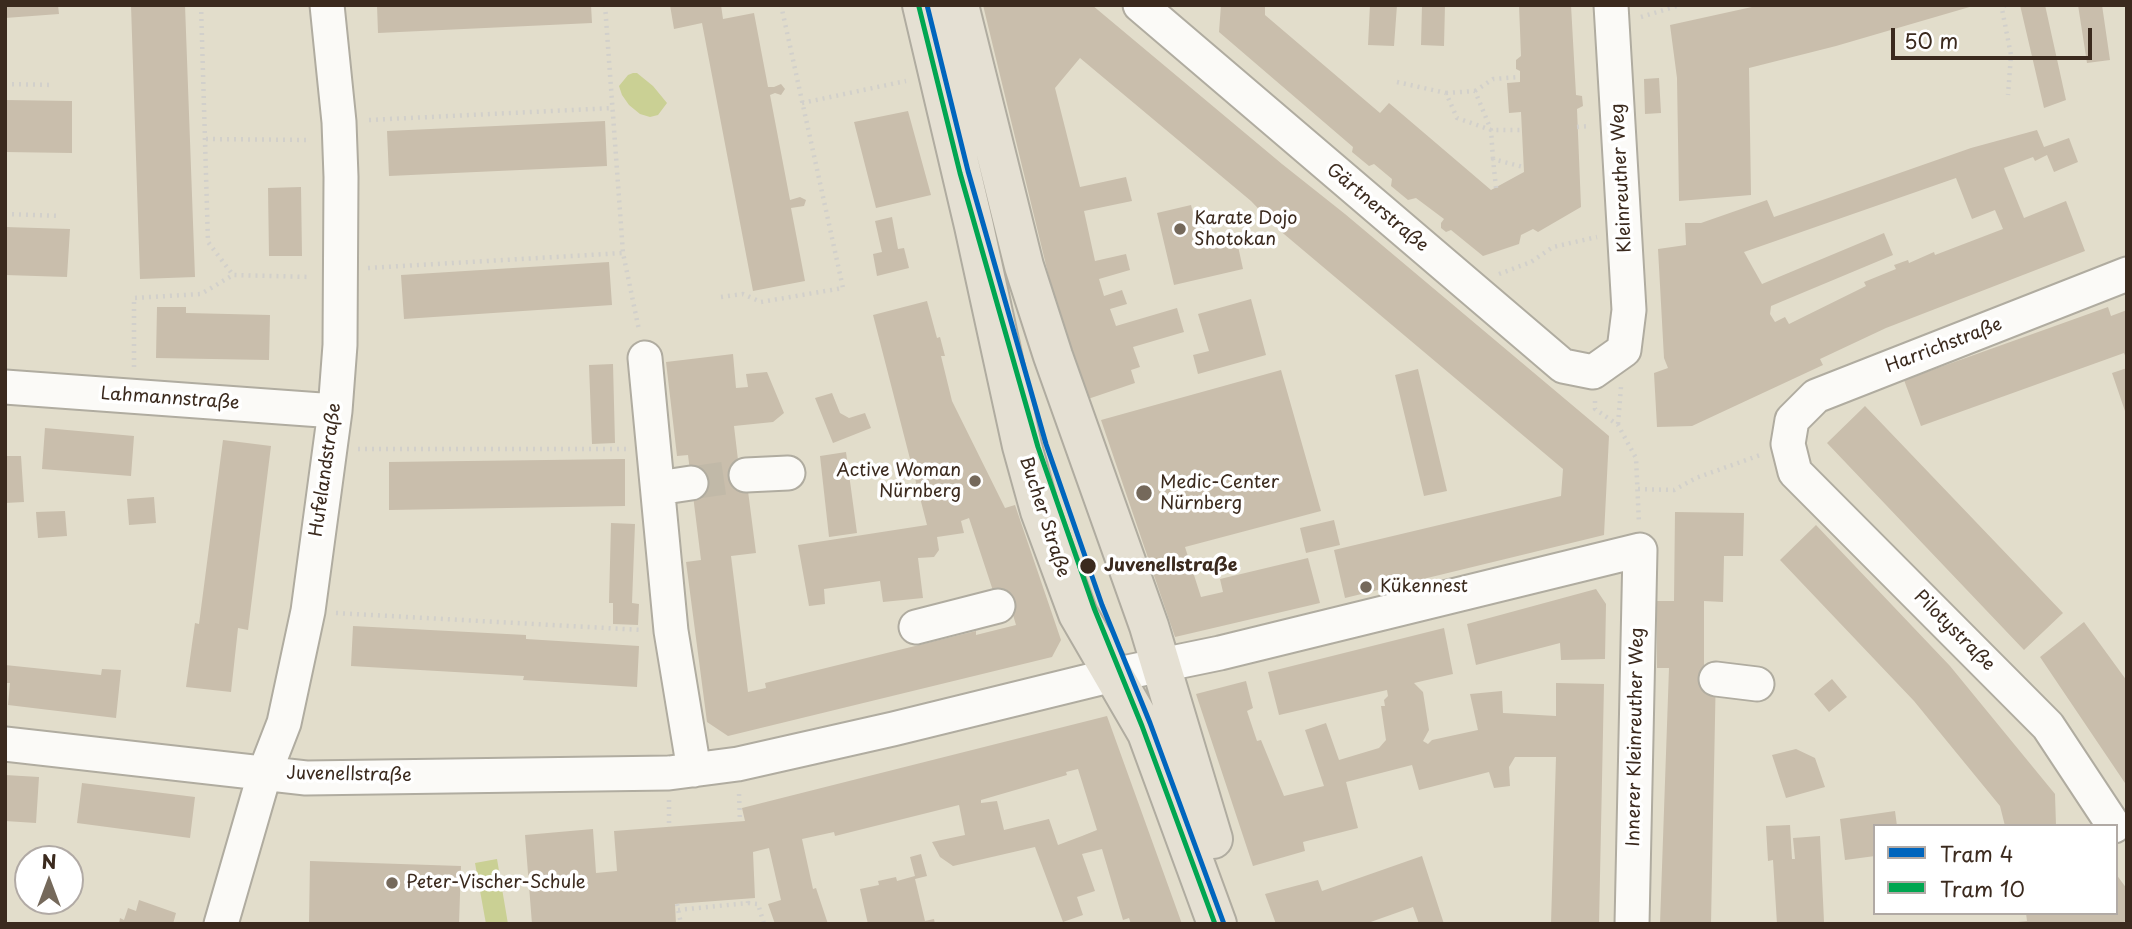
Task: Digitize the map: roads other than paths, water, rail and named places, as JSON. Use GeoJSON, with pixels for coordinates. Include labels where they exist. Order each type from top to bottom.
{"type":"FeatureCollection","features":[{"type":"Feature","properties":{"kind":"main road","name":"Bucher Straße"},"geometry":{"type":"LineString","coordinates":[[922,5],[1031,480],[1078,614],[1147,733],[1217,924]]}},
{"type":"Feature","properties":{"kind":"main road"},"geometry":{"type":"LineString","coordinates":[[959,5],[1028,279],[1161,666],[1203,810],[1242,924]]}},
{"type":"Feature","properties":{"kind":"street","name":"Hufelandstraße"},"geometry":{"type":"LineString","coordinates":[[221,924],[265,772],[284,723],[307,611],[335,411],[340,345],[339,131],[327,5]]}},
{"type":"Feature","properties":{"kind":"street","name":"Gärtnerstraße"},"geometry":{"type":"LineString","coordinates":[[1140,5],[1173,17],[1482,298],[1563,366],[1593,372]]}},
{"type":"Feature","properties":{"kind":"street","name":"Kleinreuther Weg"},"geometry":{"type":"LineString","coordinates":[[1593,372],[1624,350],[1629,310],[1612,15]]}},
{"type":"Feature","properties":{"kind":"street","name":"Harrichstraße"},"geometry":{"type":"LineString","coordinates":[[1788,444],[1793,420],[1816,396],[2127,274]]}},
{"type":"Feature","properties":{"kind":"street"},"geometry":{"type":"LineString","coordinates":[[645,358],[671,631],[694,770]]}},
{"type":"Feature","properties":{"kind":"street","name":"Lahmannstraße"},"geometry":{"type":"LineString","coordinates":[[5,387],[335,411]]}},
{"type":"Feature","properties":{"kind":"street","name":"Pilotystraße"},"geometry":{"type":"LineString","coordinates":[[1788,444],[1795,472],[2048,726],[2113,824]]}},
{"type":"Feature","properties":{"kind":"street"},"geometry":{"type":"LineString","coordinates":[[656,467],[690,472]]}},
{"type":"Feature","properties":{"kind":"street"},"geometry":{"type":"LineString","coordinates":[[746,475],[788,473]]}},
{"type":"Feature","properties":{"kind":"street","name":"Juvenellstraße"},"geometry":{"type":"LineString","coordinates":[[5,744],[315,778],[669,773],[738,764],[1640,551]]}},
{"type":"Feature","properties":{"kind":"street","name":"Innerer Kleinreuther Weg"},"geometry":{"type":"LineString","coordinates":[[1632,924],[1640,551]]}},
{"type":"Feature","properties":{"kind":"street"},"geometry":{"type":"LineString","coordinates":[[916,627],[998,606]]}},
{"type":"Feature","properties":{"kind":"street"},"geometry":{"type":"LineString","coordinates":[[1716,678],[1757,684]]}},
{"type":"Feature","properties":{"kind":"tunnel"},"geometry":{"type":"LineString","coordinates":[[691,483],[746,475]]}},
{"type":"Feature","properties":{"kind":"tram line","name":"4"},"geometry":{"type":"LineString","coordinates":[[927,5],[968,171],[1046,444],[1102,605],[1150,723],[1224,924]]}},
{"type":"Feature","properties":{"kind":"tram line","name":"10"},"geometry":{"type":"LineString","coordinates":[[919,7],[960,173],[1038,447],[1094,608],[1142,726],[1215,924]]}},
{"type":"Feature","properties":{"kind":"place","name":"Karate Dojo Shotokan"},"geometry":{"type":"Point","coordinates":[1180,229]}},
{"type":"Feature","properties":{"kind":"place","name":"Active Woman Nürnberg"},"geometry":{"type":"Point","coordinates":[975,481]}},
{"type":"Feature","properties":{"kind":"place","name":"Medic-Center Nürnberg"},"geometry":{"type":"Point","coordinates":[1144,493]}},
{"type":"Feature","properties":{"kind":"place","name":"Juvenellstraße"},"geometry":{"type":"Point","coordinates":[1088,566]}},
{"type":"Feature","properties":{"kind":"place","name":"Kükennest"},"geometry":{"type":"Point","coordinates":[1366,587]}},
{"type":"Feature","properties":{"kind":"place","name":"Peter-Vischer-Schule"},"geometry":{"type":"Point","coordinates":[392,883]}}]}
